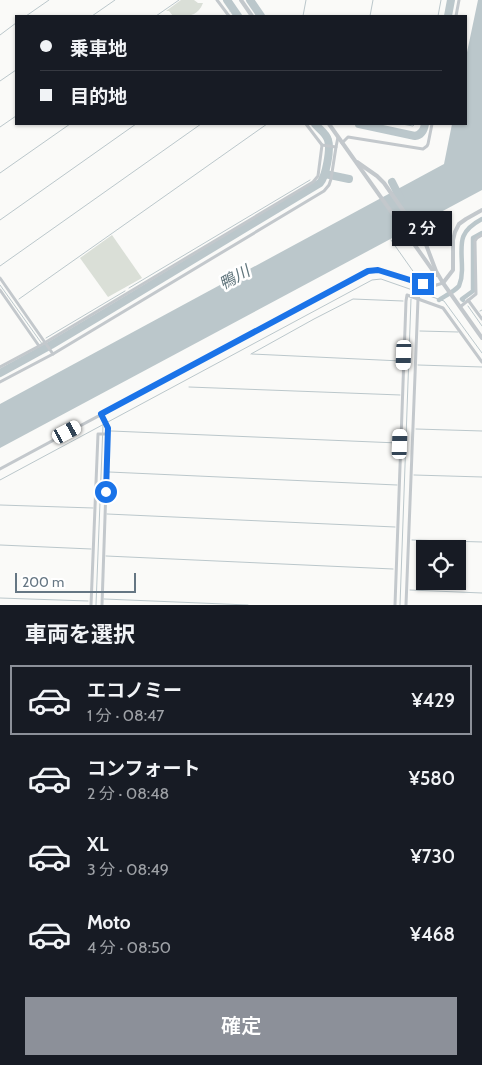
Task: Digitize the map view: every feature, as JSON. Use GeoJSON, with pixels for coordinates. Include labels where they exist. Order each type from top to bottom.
{"type":"FeatureCollection","features":[{"type":"Feature","properties":{"kind":"street"},"geometry":{"type":"LineString","coordinates":[[218,0],[228,15]]}},
{"type":"Feature","properties":{"kind":"street"},"geometry":{"type":"LineString","coordinates":[[241,0],[251,15]]}},
{"type":"Feature","properties":{"kind":"street"},"geometry":{"type":"LineString","coordinates":[[456,15],[459,0]]}},
{"type":"Feature","properties":{"kind":"street"},"geometry":{"type":"LineString","coordinates":[[307,125],[324,146],[334,147]]}},
{"type":"Feature","properties":{"kind":"street"},"geometry":{"type":"LineString","coordinates":[[330,125],[482,338]]}},
{"type":"Feature","properties":{"kind":"street"},"geometry":{"type":"LineString","coordinates":[[342,143],[348,138],[423,149],[428,144],[432,125]]}},
{"type":"Feature","properties":{"kind":"street"},"geometry":{"type":"LineString","coordinates":[[0,382],[53,354],[324,191],[331,179],[334,147],[338,137]]}},
{"type":"Feature","properties":{"kind":"street"},"geometry":{"type":"LineString","coordinates":[[0,367],[44,345],[313,182],[318,176],[324,146]]}},
{"type":"Feature","properties":{"kind":"street"},"geometry":{"type":"LineString","coordinates":[[357,162],[377,176],[384,184],[419,233],[425,242],[436,271],[443,283]]}},
{"type":"Feature","properties":{"kind":"street"},"geometry":{"type":"LineString","coordinates":[[0,469],[102,416],[368,271],[378,270],[422,286],[443,283],[452,270],[452,240],[459,224],[482,210]]}},
{"type":"Feature","properties":{"kind":"street"},"geometry":{"type":"LineString","coordinates":[[460,307],[476,294],[475,241],[482,235]]}},
{"type":"Feature","properties":{"kind":"street"},"geometry":{"type":"LineString","coordinates":[[0,278],[44,345]]}},
{"type":"Feature","properties":{"kind":"street"},"geometry":{"type":"LineString","coordinates":[[406,605],[419,298],[422,286]]}},
{"type":"Feature","properties":{"kind":"street"},"geometry":{"type":"LineString","coordinates":[[0,290],[53,354]]}},
{"type":"Feature","properties":{"kind":"street"},"geometry":{"type":"LineString","coordinates":[[395,605],[407,294],[443,308],[482,362]]}},
{"type":"Feature","properties":{"kind":"street"},"geometry":{"type":"LineString","coordinates":[[468,300],[482,319]]}},
{"type":"Feature","properties":{"kind":"street"},"geometry":{"type":"LineString","coordinates":[[102,416],[108,428],[104,434],[102,605]]}},
{"type":"Feature","properties":{"kind":"street"},"geometry":{"type":"LineString","coordinates":[[91,605],[98,434],[104,434]]}},
{"type":"Feature","properties":{"kind":"shaded area"},"geometry":{"type":"Polygon","coordinates":[[[181,0],[194,0],[198,3],[203,3],[195,14],[191,15],[172,15],[169,11],[166,11],[181,0]]]}},
{"type":"Feature","properties":{"kind":"shaded area"},"geometry":{"type":"Polygon","coordinates":[[[478,0],[482,0],[482,190],[0,448],[0,404],[444,164],[452,125],[467,125],[467,52],[478,0]]]}},
{"type":"Feature","properties":{"kind":"shaded area"},"geometry":{"type":"Polygon","coordinates":[[[112,235],[142,278],[108,297],[80,258],[112,235]]]}},
{"type":"Feature","properties":{"kind":"waterway"},"geometry":{"type":"LineString","coordinates":[[27,15],[49,0]]}},
{"type":"Feature","properties":{"kind":"waterway"},"geometry":{"type":"LineString","coordinates":[[93,15],[115,0]]}},
{"type":"Feature","properties":{"kind":"waterway"},"geometry":{"type":"LineString","coordinates":[[157,15],[179,0]]}},
{"type":"Feature","properties":{"kind":"waterway"},"geometry":{"type":"LineString","coordinates":[[227,0],[237,15]]}},
{"type":"Feature","properties":{"kind":"waterway"},"geometry":{"type":"LineString","coordinates":[[250,0],[260,15]]}},
{"type":"Feature","properties":{"kind":"waterway"},"geometry":{"type":"LineString","coordinates":[[303,15],[306,0]]}},
{"type":"Feature","properties":{"kind":"waterway"},"geometry":{"type":"LineString","coordinates":[[370,15],[373,0]]}},
{"type":"Feature","properties":{"kind":"waterway"},"geometry":{"type":"LineString","coordinates":[[438,15],[441,0]]}},
{"type":"Feature","properties":{"kind":"waterway"},"geometry":{"type":"LineString","coordinates":[[448,15],[451,0]]}},
{"type":"Feature","properties":{"kind":"waterway"},"geometry":{"type":"LineString","coordinates":[[0,35],[15,24]]}},
{"type":"Feature","properties":{"kind":"waterway"},"geometry":{"type":"LineString","coordinates":[[0,81],[15,71]]}},
{"type":"Feature","properties":{"kind":"waterway"},"geometry":{"type":"LineString","coordinates":[[0,127],[15,117]]}},
{"type":"Feature","properties":{"kind":"waterway"},"geometry":{"type":"LineString","coordinates":[[0,173],[69,125]]}},
{"type":"Feature","properties":{"kind":"waterway"},"geometry":{"type":"LineString","coordinates":[[0,220],[135,125]]}},
{"type":"Feature","properties":{"kind":"waterway"},"geometry":{"type":"LineString","coordinates":[[0,266],[200,125]]}},
{"type":"Feature","properties":{"kind":"waterway"},"geometry":{"type":"LineString","coordinates":[[19,299],[266,125]]}},
{"type":"Feature","properties":{"kind":"waterway"},"geometry":{"type":"LineString","coordinates":[[0,373],[51,345],[320,183],[326,169],[329,144],[326,135],[316,125]]}},
{"type":"Feature","properties":{"kind":"waterway"},"geometry":{"type":"LineString","coordinates":[[364,125],[415,136],[422,132],[425,125]]}},
{"type":"Feature","properties":{"kind":"waterway"},"geometry":{"type":"LineString","coordinates":[[408,125],[414,125]]}},
{"type":"Feature","properties":{"kind":"waterway"},"geometry":{"type":"LineString","coordinates":[[325,174],[349,179]]}},
{"type":"Feature","properties":{"kind":"waterway"},"geometry":{"type":"LineString","coordinates":[[129,288],[310,180]]}},
{"type":"Feature","properties":{"kind":"waterway"},"geometry":{"type":"LineString","coordinates":[[392,182],[400,198]]}},
{"type":"Feature","properties":{"kind":"waterway"},"geometry":{"type":"LineString","coordinates":[[439,300],[459,286],[462,272],[461,246],[464,234],[482,219]]}},
{"type":"Feature","properties":{"kind":"waterway"},"geometry":{"type":"LineString","coordinates":[[463,300],[473,291],[473,238],[482,233]]}},
{"type":"Feature","properties":{"kind":"waterway"},"geometry":{"type":"LineString","coordinates":[[391,240],[415,274],[415,281]]}},
{"type":"Feature","properties":{"kind":"waterway"},"geometry":{"type":"LineString","coordinates":[[0,480],[372,280],[381,279],[444,301],[482,353]]}},
{"type":"Feature","properties":{"kind":"waterway"},"geometry":{"type":"LineString","coordinates":[[412,293],[414,284]]}},
{"type":"Feature","properties":{"kind":"waterway"},"geometry":{"type":"LineString","coordinates":[[0,285],[45,348]]}},
{"type":"Feature","properties":{"kind":"waterway"},"geometry":{"type":"LineString","coordinates":[[46,338],[125,291]]}},
{"type":"Feature","properties":{"kind":"waterway"},"geometry":{"type":"LineString","coordinates":[[251,354],[353,299],[403,301]]}},
{"type":"Feature","properties":{"kind":"waterway"},"geometry":{"type":"LineString","coordinates":[[400,605],[411,299]]}},
{"type":"Feature","properties":{"kind":"waterway"},"geometry":{"type":"LineString","coordinates":[[468,306],[482,326]]}},
{"type":"Feature","properties":{"kind":"waterway"},"geometry":{"type":"LineString","coordinates":[[420,331],[458,332]]}},
{"type":"Feature","properties":{"kind":"waterway"},"geometry":{"type":"LineString","coordinates":[[252,354],[401,361]]}},
{"type":"Feature","properties":{"kind":"waterway"},"geometry":{"type":"LineString","coordinates":[[418,365],[482,367]]}},
{"type":"Feature","properties":{"kind":"waterway"},"geometry":{"type":"LineString","coordinates":[[189,387],[400,395]]}},
{"type":"Feature","properties":{"kind":"waterway"},"geometry":{"type":"LineString","coordinates":[[96,605],[103,425]]}},
{"type":"Feature","properties":{"kind":"waterway"},"geometry":{"type":"LineString","coordinates":[[416,429],[482,431]]}},
{"type":"Feature","properties":{"kind":"waterway"},"geometry":{"type":"LineString","coordinates":[[111,431],[398,443]]}},
{"type":"Feature","properties":{"kind":"waterway"},"geometry":{"type":"LineString","coordinates":[[109,472],[397,485]]}},
{"type":"Feature","properties":{"kind":"waterway"},"geometry":{"type":"LineString","coordinates":[[414,475],[482,477]]}},
{"type":"Feature","properties":{"kind":"waterway"},"geometry":{"type":"LineString","coordinates":[[0,505],[93,508]]}},
{"type":"Feature","properties":{"kind":"waterway"},"geometry":{"type":"LineString","coordinates":[[107,514],[395,527]]}},
{"type":"Feature","properties":{"kind":"waterway"},"geometry":{"type":"LineString","coordinates":[[412,540],[482,542]]}},
{"type":"Feature","properties":{"kind":"waterway"},"geometry":{"type":"LineString","coordinates":[[0,545],[91,549]]}},
{"type":"Feature","properties":{"kind":"waterway"},"geometry":{"type":"LineString","coordinates":[[106,556],[393,569]]}},
{"type":"Feature","properties":{"kind":"waterway"},"geometry":{"type":"LineString","coordinates":[[410,590],[482,593]]}},
{"type":"Feature","properties":{"kind":"waterway"},"geometry":{"type":"LineString","coordinates":[[0,598],[88,601]]}},
{"type":"Feature","properties":{"kind":"waterway"},"geometry":{"type":"LineString","coordinates":[[104,599],[248,605]]}},
{"type":"Feature","properties":{"kind":"route"},"geometry":{"type":"LineString","coordinates":[[106,492],[108,428],[101,414],[368,271],[378,270],[423,284]]}},
{"type":"Feature","properties":{"kind":"water label","name":"鴨川"},"geometry":{"type":"Point","coordinates":[234,277]}}]}
